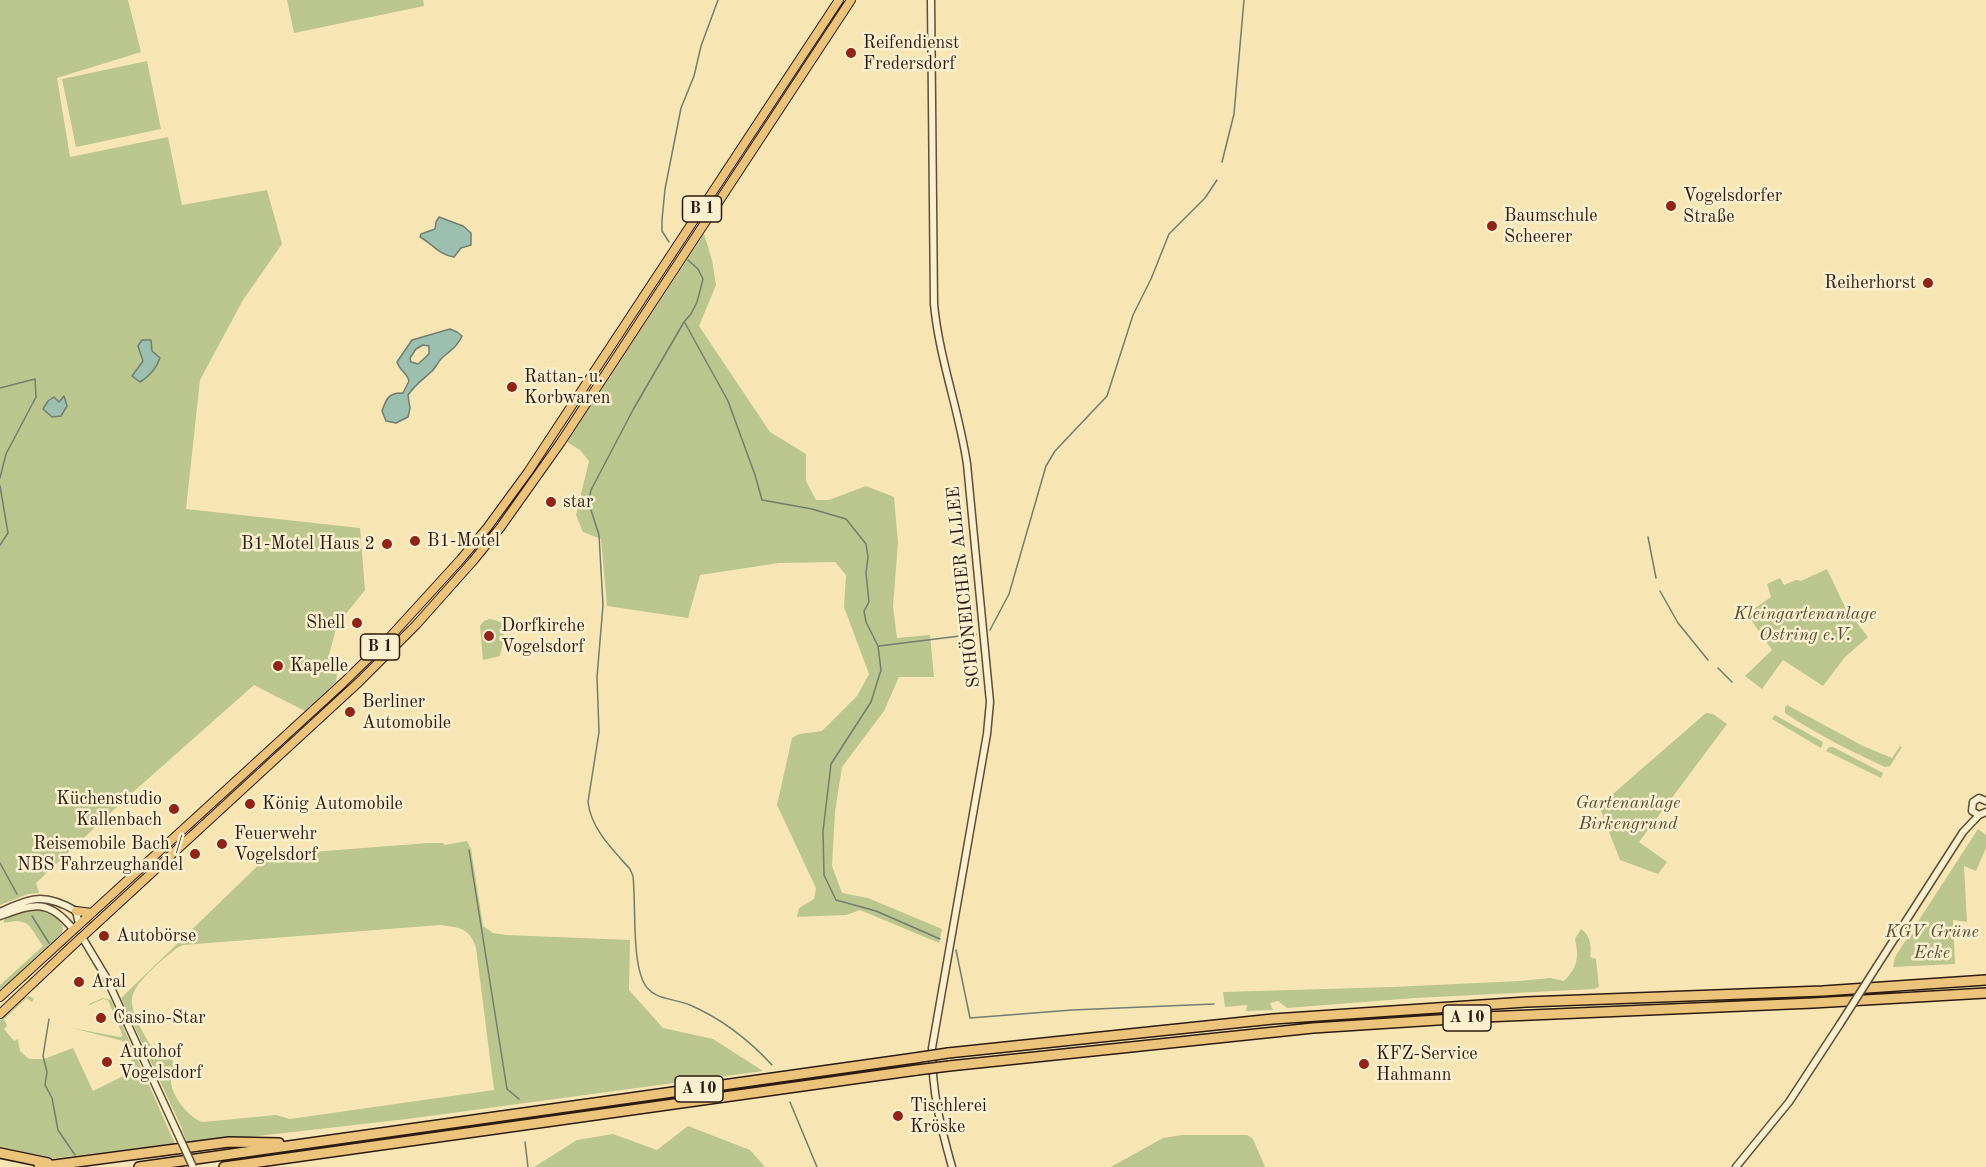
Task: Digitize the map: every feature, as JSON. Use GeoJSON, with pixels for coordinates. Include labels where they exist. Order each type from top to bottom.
{"type":"FeatureCollection","features":[{"type":"Feature","properties":{"kind":"highway","name":"A 10"},"geometry":{"type":"LineString","coordinates":[[139,1167],[948,1053],[1285,1018],[1526,1002],[1823,991],[1986,980]]}},
{"type":"Feature","properties":{"kind":"highway","name":"A 10"},"geometry":{"type":"LineString","coordinates":[[224,1167],[917,1070],[1313,1028],[1484,1017],[1801,1004],[1986,993]]}},
{"type":"Feature","properties":{"kind":"highway"},"geometry":{"type":"LineString","coordinates":[[39,1167],[230,1142],[305,1144]]}},
{"type":"Feature","properties":{"kind":"highway"},"geometry":{"type":"LineString","coordinates":[[0,1153],[56,1164]]}},
{"type":"Feature","properties":{"kind":"highway"},"geometry":{"type":"LineString","coordinates":[[268,1167],[308,1155]]}},
{"type":"Feature","properties":{"kind":"main road","name":"B 1"},"geometry":{"type":"LineString","coordinates":[[0,997],[343,683],[423,602],[483,533],[564,418],[839,0]]}},
{"type":"Feature","properties":{"kind":"main road","name":"B 1"},"geometry":{"type":"LineString","coordinates":[[0,1014],[359,682],[416,625],[473,561],[500,528],[561,442],[851,0]]}},
{"type":"Feature","properties":{"kind":"main road"},"geometry":{"type":"LineString","coordinates":[[76,911],[92,913]]}},
{"type":"Feature","properties":{"kind":"main road"},"geometry":{"type":"LineString","coordinates":[[76,926],[82,937]]}},
{"type":"Feature","properties":{"kind":"street","name":"SCHÖNEICHER ALLEE"},"geometry":{"type":"LineString","coordinates":[[931,0],[934,304],[939,338],[967,464],[990,702],[987,734],[932,1048],[934,1095],[952,1167]]}},
{"type":"Feature","properties":{"kind":"street"},"geometry":{"type":"LineString","coordinates":[[1736,1167],[1789,1102],[1840,1024],[1964,832],[1972,811],[1972,802],[1985,798]]}},
{"type":"Feature","properties":{"kind":"street"},"geometry":{"type":"LineString","coordinates":[[1972,811],[1983,814]]}},
{"type":"Feature","properties":{"kind":"street"},"geometry":{"type":"LineString","coordinates":[[1964,832],[1983,814]]}},
{"type":"Feature","properties":{"kind":"street"},"geometry":{"type":"LineString","coordinates":[[0,914],[23,900],[38,898],[58,902],[76,911],[76,926]]}},
{"type":"Feature","properties":{"kind":"street"},"geometry":{"type":"LineString","coordinates":[[0,914],[28,906],[43,907],[59,913],[76,926]]}},
{"type":"Feature","properties":{"kind":"street"},"geometry":{"type":"LineString","coordinates":[[82,937],[106,977],[193,1167]]}},
{"type":"Feature","properties":{"kind":"green space"},"geometry":{"type":"Polygon","coordinates":[[[0,0],[128,0],[141,52],[57,78],[70,157],[168,137],[182,205],[267,190],[282,244],[243,300],[200,380],[186,509],[360,528],[365,590],[337,625],[329,655],[337,674],[336,682],[305,711],[254,685],[124,800],[36,883],[39,893],[28,894],[0,905],[0,0]]]}},
{"type":"Feature","properties":{"kind":"green space"},"geometry":{"type":"Polygon","coordinates":[[[287,0],[423,0],[424,6],[294,33],[287,0]]]}},
{"type":"Feature","properties":{"kind":"green space"},"geometry":{"type":"Polygon","coordinates":[[[147,61],[161,129],[76,147],[62,79],[147,61]]]}},
{"type":"Feature","properties":{"kind":"green space"},"geometry":{"type":"Polygon","coordinates":[[[704,234],[712,260],[716,285],[699,326],[770,432],[806,454],[806,481],[816,500],[829,500],[866,486],[894,497],[898,543],[893,606],[897,638],[930,635],[934,677],[899,677],[884,711],[842,767],[835,812],[832,866],[842,893],[868,898],[942,929],[939,943],[860,910],[846,915],[797,917],[799,908],[814,899],[816,888],[777,805],[792,738],[799,734],[822,731],[857,696],[869,674],[844,607],[846,575],[835,562],[779,563],[700,575],[688,618],[607,606],[601,539],[583,532],[576,515],[589,461],[580,450],[567,442],[704,234]]]}},
{"type":"Feature","properties":{"kind":"green space","name":"Kleingartenanlage Ostring e.V."},"geometry":{"type":"Polygon","coordinates":[[[1827,569],[1846,609],[1868,637],[1845,657],[1823,686],[1783,660],[1762,689],[1745,676],[1772,650],[1747,614],[1771,597],[1767,584],[1780,578],[1784,585],[1796,580],[1801,581],[1827,569]]]}},
{"type":"Feature","properties":{"kind":"green space"},"geometry":{"type":"Polygon","coordinates":[[[490,619],[501,622],[504,636],[500,656],[483,660],[480,626],[484,621],[490,619]]]}},
{"type":"Feature","properties":{"kind":"green space"},"geometry":{"type":"Polygon","coordinates":[[[1787,705],[1863,746],[1892,758],[1900,746],[1902,747],[1890,766],[1885,767],[1797,721],[1785,713],[1787,705]]]}},
{"type":"Feature","properties":{"kind":"green space","name":"Gartenanlage Birkengrund"},"geometry":{"type":"Polygon","coordinates":[[[1706,713],[1713,714],[1727,724],[1639,842],[1667,862],[1658,874],[1620,860],[1599,806],[1706,713]]]}},
{"type":"Feature","properties":{"kind":"green space"},"geometry":{"type":"Polygon","coordinates":[[[1775,715],[1823,742],[1821,748],[1772,719],[1775,715]]]}},
{"type":"Feature","properties":{"kind":"green space"},"geometry":{"type":"Polygon","coordinates":[[[1829,747],[1883,773],[1881,778],[1826,751],[1829,747]]]}},
{"type":"Feature","properties":{"kind":"green space","name":"KGV Grüne Ecke"},"geometry":{"type":"Polygon","coordinates":[[[1978,829],[1986,835],[1986,848],[1976,871],[1964,866],[1967,922],[1953,920],[1955,964],[1893,967],[1895,957],[1978,829]]]}},
{"type":"Feature","properties":{"kind":"green space"},"geometry":{"type":"Polygon","coordinates":[[[467,841],[471,849],[483,926],[493,933],[506,935],[630,940],[629,990],[663,1028],[713,1039],[763,1071],[407,1119],[187,1144],[181,1126],[121,998],[267,857],[428,843],[445,845],[467,841]],[[440,925],[183,945],[141,980],[133,996],[133,1010],[138,1024],[156,1055],[167,1056],[174,1062],[171,1081],[178,1100],[193,1116],[203,1122],[276,1115],[290,1119],[494,1090],[476,948],[467,932],[440,925]]]}},
{"type":"Feature","properties":{"kind":"green space"},"geometry":{"type":"Polygon","coordinates":[[[34,909],[47,912],[58,919],[63,926],[62,935],[0,991],[0,985],[43,946],[24,922],[4,923],[4,918],[34,909]]]}},
{"type":"Feature","properties":{"kind":"green space"},"geometry":{"type":"Polygon","coordinates":[[[1581,929],[1590,941],[1590,957],[1596,959],[1599,987],[1594,989],[1415,998],[1287,1008],[1278,1001],[1270,1003],[1273,1010],[1246,1011],[1247,1005],[1225,1007],[1223,992],[1392,987],[1550,978],[1564,981],[1575,966],[1577,951],[1575,939],[1581,929]]]}},
{"type":"Feature","properties":{"kind":"green space"},"geometry":{"type":"Polygon","coordinates":[[[29,996],[34,999],[32,1002],[27,998],[4,1019],[7,1026],[4,1029],[14,1041],[18,1039],[20,1051],[29,1059],[44,1059],[73,1048],[93,1091],[135,1070],[123,1041],[72,1028],[123,1036],[108,1000],[103,999],[89,1004],[103,998],[111,1000],[176,1146],[156,1146],[48,1159],[0,1150],[0,1020],[29,996]]]}},
{"type":"Feature","properties":{"kind":"green space"},"geometry":{"type":"Polygon","coordinates":[[[688,1126],[750,1150],[765,1167],[534,1167],[577,1140],[613,1134],[657,1150],[688,1126]]]}},
{"type":"Feature","properties":{"kind":"green space"},"geometry":{"type":"Polygon","coordinates":[[[1182,1135],[1247,1135],[1253,1139],[1265,1167],[1111,1167],[1163,1138],[1182,1135]]]}},
{"type":"Feature","properties":{"kind":"shaded area"},"geometry":{"type":"Polygon","coordinates":[[[439,217],[463,226],[471,233],[471,245],[461,248],[454,257],[440,252],[420,237],[421,234],[435,229],[439,217]]]}},
{"type":"Feature","properties":{"kind":"shaded area"},"geometry":{"type":"Polygon","coordinates":[[[450,329],[462,336],[456,346],[408,395],[410,408],[408,417],[396,423],[386,421],[382,411],[387,400],[391,395],[403,393],[409,381],[397,362],[412,340],[450,329]],[[423,345],[416,349],[410,358],[411,362],[418,364],[429,354],[429,346],[423,345]]]}},
{"type":"Feature","properties":{"kind":"shaded area"},"geometry":{"type":"Polygon","coordinates":[[[142,340],[151,340],[152,351],[160,358],[152,372],[140,382],[132,376],[143,361],[138,346],[142,340]]]}},
{"type":"Feature","properties":{"kind":"shaded area"},"geometry":{"type":"Polygon","coordinates":[[[64,396],[67,406],[61,416],[52,417],[43,409],[54,397],[59,402],[64,396]]]}},
{"type":"Feature","properties":{"kind":"waterway"},"geometry":{"type":"LineString","coordinates":[[669,242],[662,231],[662,220],[665,189],[681,108],[694,76],[701,46],[718,0]]}},
{"type":"Feature","properties":{"kind":"waterway"},"geometry":{"type":"LineString","coordinates":[[1222,162],[1234,114],[1244,0]]}},
{"type":"Feature","properties":{"kind":"waterway"},"geometry":{"type":"LineString","coordinates":[[990,630],[1009,594],[1046,466],[1055,451],[1107,396],[1133,315],[1151,279],[1169,234],[1205,198],[1217,180]]}},
{"type":"Feature","properties":{"kind":"waterway"},"geometry":{"type":"LineString","coordinates":[[688,260],[698,269],[703,279],[697,302],[634,408],[591,490],[589,499],[599,535],[603,605],[597,677],[599,732],[588,802],[598,830],[630,869],[633,876],[637,959],[647,987],[651,992],[663,998],[690,1005],[712,1016],[744,1038],[772,1065]]}},
{"type":"Feature","properties":{"kind":"waterway"},"geometry":{"type":"LineString","coordinates":[[685,323],[728,401],[762,500],[812,509],[846,519],[866,544],[869,602],[864,611],[866,622],[878,646],[881,670],[871,702],[831,764],[823,831],[824,875],[836,900],[876,911],[940,939]]}},
{"type":"Feature","properties":{"kind":"waterway"},"geometry":{"type":"LineString","coordinates":[[0,388],[35,379],[36,397],[6,454],[0,478]]}},
{"type":"Feature","properties":{"kind":"waterway"},"geometry":{"type":"LineString","coordinates":[[0,486],[8,533],[0,545]]}},
{"type":"Feature","properties":{"kind":"waterway"},"geometry":{"type":"LineString","coordinates":[[1648,537],[1656,578]]}},
{"type":"Feature","properties":{"kind":"waterway"},"geometry":{"type":"LineString","coordinates":[[1660,591],[1678,623],[1708,660]]}},
{"type":"Feature","properties":{"kind":"waterway"},"geometry":{"type":"LineString","coordinates":[[879,646],[976,634]]}},
{"type":"Feature","properties":{"kind":"waterway"},"geometry":{"type":"LineString","coordinates":[[1718,668],[1732,682]]}},
{"type":"Feature","properties":{"kind":"waterway"},"geometry":{"type":"LineString","coordinates":[[469,850],[507,1089],[519,1099]]}},
{"type":"Feature","properties":{"kind":"waterway"},"geometry":{"type":"LineString","coordinates":[[0,863],[17,894]]}},
{"type":"Feature","properties":{"kind":"waterway"},"geometry":{"type":"LineString","coordinates":[[32,916],[49,943]]}},
{"type":"Feature","properties":{"kind":"waterway"},"geometry":{"type":"LineString","coordinates":[[956,950],[970,1018],[1072,1010],[1214,1004]]}},
{"type":"Feature","properties":{"kind":"waterway"},"geometry":{"type":"LineString","coordinates":[[49,1019],[43,1056],[47,1072],[45,1085],[52,1098],[58,1130],[75,1155]]}},
{"type":"Feature","properties":{"kind":"waterway"},"geometry":{"type":"LineString","coordinates":[[790,1102],[817,1167]]}},
{"type":"Feature","properties":{"kind":"waterway"},"geometry":{"type":"LineString","coordinates":[[525,1142],[528,1167]]}},
{"type":"Feature","properties":{"kind":"place","name":"Reifendienst Fredersdorf"},"geometry":{"type":"Point","coordinates":[851,53]}},
{"type":"Feature","properties":{"kind":"place","name":"Vogelsdorfer Straße"},"geometry":{"type":"Point","coordinates":[1671,206]}},
{"type":"Feature","properties":{"kind":"place","name":"Baumschule Scheerer"},"geometry":{"type":"Point","coordinates":[1492,226]}},
{"type":"Feature","properties":{"kind":"place","name":"Reiherhorst"},"geometry":{"type":"Point","coordinates":[1928,283]}},
{"type":"Feature","properties":{"kind":"place","name":"Rattan- u. Korbwaren"},"geometry":{"type":"Point","coordinates":[512,387]}},
{"type":"Feature","properties":{"kind":"place","name":"star"},"geometry":{"type":"Point","coordinates":[551,502]}},
{"type":"Feature","properties":{"kind":"place","name":"B1-Motel"},"geometry":{"type":"Point","coordinates":[415,541]}},
{"type":"Feature","properties":{"kind":"place","name":"B1-Motel Haus 2"},"geometry":{"type":"Point","coordinates":[387,544]}},
{"type":"Feature","properties":{"kind":"place","name":"Shell"},"geometry":{"type":"Point","coordinates":[357,623]}},
{"type":"Feature","properties":{"kind":"place","name":"Dorfkirche Vogelsdorf"},"geometry":{"type":"Point","coordinates":[489,636]}},
{"type":"Feature","properties":{"kind":"place","name":"Kapelle"},"geometry":{"type":"Point","coordinates":[278,666]}},
{"type":"Feature","properties":{"kind":"place","name":"Berliner Automobile"},"geometry":{"type":"Point","coordinates":[350,712]}},
{"type":"Feature","properties":{"kind":"place","name":"König Automobile"},"geometry":{"type":"Point","coordinates":[250,804]}},
{"type":"Feature","properties":{"kind":"place","name":"Küchenstudio Kallenbach"},"geometry":{"type":"Point","coordinates":[174,809]}},
{"type":"Feature","properties":{"kind":"place","name":"Feuerwehr Vogelsdorf"},"geometry":{"type":"Point","coordinates":[222,844]}},
{"type":"Feature","properties":{"kind":"place","name":"Reisemobile Bach / NBS Fahrzeughandel"},"geometry":{"type":"Point","coordinates":[195,854]}},
{"type":"Feature","properties":{"kind":"place","name":"Autobörse"},"geometry":{"type":"Point","coordinates":[104,936]}},
{"type":"Feature","properties":{"kind":"place","name":"Aral"},"geometry":{"type":"Point","coordinates":[79,982]}},
{"type":"Feature","properties":{"kind":"place","name":"Casino-Star"},"geometry":{"type":"Point","coordinates":[101,1018]}},
{"type":"Feature","properties":{"kind":"place","name":"Autohof Vogelsdorf"},"geometry":{"type":"Point","coordinates":[107,1062]}},
{"type":"Feature","properties":{"kind":"place","name":"KFZ-Service Hahmann"},"geometry":{"type":"Point","coordinates":[1364,1064]}},
{"type":"Feature","properties":{"kind":"place","name":"Tischlerei Kröske"},"geometry":{"type":"Point","coordinates":[898,1116]}}]}
